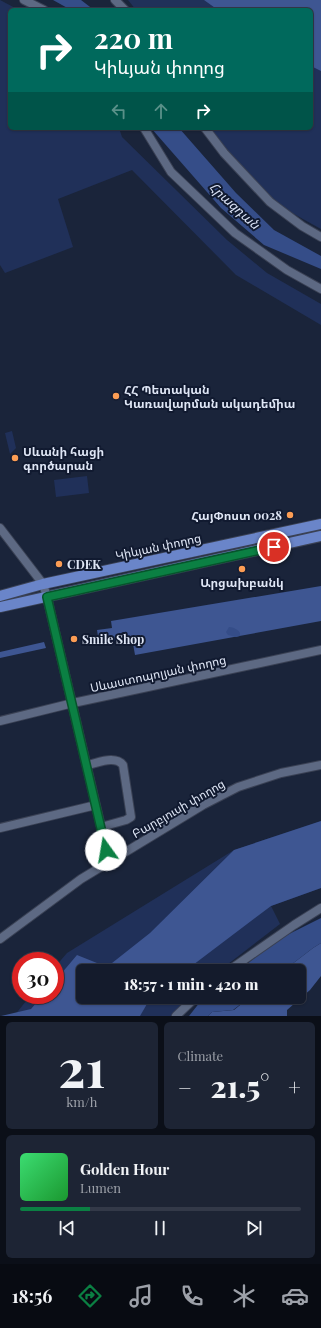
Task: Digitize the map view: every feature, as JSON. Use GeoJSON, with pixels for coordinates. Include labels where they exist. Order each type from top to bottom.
{"type":"FeatureCollection","features":[{"type":"Feature","properties":{"kind":"main road","name":"Կիևյան փողոց"},"geometry":{"type":"LineString","coordinates":[[0,596],[43,584],[321,524]]}},
{"type":"Feature","properties":{"kind":"main road"},"geometry":{"type":"LineString","coordinates":[[0,607],[321,536]]}},
{"type":"Feature","properties":{"kind":"main road"},"geometry":{"type":"LineString","coordinates":[[248,540],[247,546],[253,551]]}},
{"type":"Feature","properties":{"kind":"street"},"geometry":{"type":"LineString","coordinates":[[24,0],[40,8]]}},
{"type":"Feature","properties":{"kind":"street"},"geometry":{"type":"LineString","coordinates":[[115,0],[123,8]]}},
{"type":"Feature","properties":{"kind":"street"},"geometry":{"type":"LineString","coordinates":[[145,130],[170,172],[235,234],[288,270],[321,289]]}},
{"type":"Feature","properties":{"kind":"street"},"geometry":{"type":"LineString","coordinates":[[207,130],[224,153],[270,202],[302,226],[321,237]]}},
{"type":"Feature","properties":{"kind":"street"},"geometry":{"type":"LineString","coordinates":[[0,528],[43,584],[73,703],[109,861]]}},
{"type":"Feature","properties":{"kind":"street","name":"Սևաստոպոլյան փողոց"},"geometry":{"type":"LineString","coordinates":[[0,721],[73,703],[321,650]]}},
{"type":"Feature","properties":{"kind":"street"},"geometry":{"type":"LineString","coordinates":[[87,765],[114,759],[121,762],[123,765],[131,816],[126,820],[101,827]]}},
{"type":"Feature","properties":{"kind":"street","name":"Բարբյուսի փողոց"},"geometry":{"type":"LineString","coordinates":[[0,938],[81,879],[202,805],[238,787],[281,773],[321,765]]}},
{"type":"Feature","properties":{"kind":"street"},"geometry":{"type":"LineString","coordinates":[[0,828],[96,805]]}},
{"type":"Feature","properties":{"kind":"street"},"geometry":{"type":"LineString","coordinates":[[238,964],[321,908]]}},
{"type":"Feature","properties":{"kind":"street"},"geometry":{"type":"LineString","coordinates":[[176,1016],[189,1004]]}},
{"type":"Feature","properties":{"kind":"shaded area"},"geometry":{"type":"Polygon","coordinates":[[[0,0],[15,8],[8,8],[8,130],[120,130],[122,137],[227,240],[267,273],[321,304],[321,325],[236,275],[132,170],[58,199],[73,247],[5,273],[0,265],[0,0]]]}},
{"type":"Feature","properties":{"kind":"shaded area"},"geometry":{"type":"Polygon","coordinates":[[[128,0],[321,0],[321,229],[276,204],[226,149],[212,130],[313,130],[313,8],[134,8],[128,0]]]}},
{"type":"Feature","properties":{"kind":"shaded area"},"geometry":{"type":"Polygon","coordinates":[[[204,0],[321,0],[321,71],[313,67],[313,8],[215,8],[204,0]]]}},
{"type":"Feature","properties":{"kind":"shaded area"},"geometry":{"type":"Polygon","coordinates":[[[12,431],[16,448],[10,454],[5,433],[12,431]]]}},
{"type":"Feature","properties":{"kind":"shaded area"},"geometry":{"type":"Polygon","coordinates":[[[87,476],[89,493],[56,497],[54,480],[87,476]]]}},
{"type":"Feature","properties":{"kind":"shaded area"},"geometry":{"type":"Polygon","coordinates":[[[321,586],[321,621],[135,655],[132,638],[99,643],[97,630],[112,628],[111,621],[321,586]]]}},
{"type":"Feature","properties":{"kind":"shaded area"},"geometry":{"type":"Polygon","coordinates":[[[44,642],[46,648],[0,658],[0,652],[44,642]]]}},
{"type":"Feature","properties":{"kind":"shaded area"},"geometry":{"type":"Polygon","coordinates":[[[321,821],[321,888],[271,906],[280,924],[228,964],[76,964],[76,1004],[182,1004],[171,1016],[14,1016],[24,1004],[64,1004],[64,956],[67,953],[234,850],[321,821]]]}},
{"type":"Feature","properties":{"kind":"shaded area"},"geometry":{"type":"Polygon","coordinates":[[[321,821],[321,888],[271,906],[194,964],[111,964],[150,933],[234,850],[321,821]]]}},
{"type":"Feature","properties":{"kind":"shaded area"},"geometry":{"type":"Polygon","coordinates":[[[321,943],[321,976],[306,993],[306,964],[292,964],[321,943]]]}},
{"type":"Feature","properties":{"kind":"shaded area"},"geometry":{"type":"Polygon","coordinates":[[[77,955],[100,964],[76,964],[76,1004],[147,1004],[140,1016],[1,1016],[31,1009],[35,1004],[64,1004],[64,970],[77,955]]]}},
{"type":"Feature","properties":{"kind":"shaded area"},"geometry":{"type":"Polygon","coordinates":[[[241,1004],[294,1004],[287,1010],[287,1016],[208,1016],[212,1012],[234,1010],[241,1004]]]}},
{"type":"Feature","properties":{"kind":"water"},"geometry":{"type":"Polygon","coordinates":[[[53,0],[81,0],[91,8],[67,8],[53,0]]]}},
{"type":"Feature","properties":{"kind":"water","name":"Հրազդան"},"geometry":{"type":"Polygon","coordinates":[[[153,130],[181,130],[236,193],[274,230],[321,256],[321,269],[264,245],[221,208],[153,130]]]}},
{"type":"Feature","properties":{"kind":"water"},"geometry":{"type":"Polygon","coordinates":[[[229,627],[238,631],[240,636],[236,637],[228,635],[226,632],[229,627]]]}},
{"type":"Feature","properties":{"kind":"water"},"geometry":{"type":"Polygon","coordinates":[[[321,918],[321,943],[292,964],[247,964],[279,939],[321,918]]]}},
{"type":"Feature","properties":{"kind":"water"},"geometry":{"type":"Polygon","coordinates":[[[198,1004],[241,1004],[233,1010],[212,1012],[208,1016],[189,1016],[198,1004]]]}},
{"type":"Feature","properties":{"kind":"place","name":"ՀՀ Պետական Կառավարման ակադեմիա"},"geometry":{"type":"Point","coordinates":[116,396]}},
{"type":"Feature","properties":{"kind":"place","name":"Սևանի հացի գործարան"},"geometry":{"type":"Point","coordinates":[15,458]}},
{"type":"Feature","properties":{"kind":"place","name":"ՀայՓոստ 0028"},"geometry":{"type":"Point","coordinates":[290,515]}},
{"type":"Feature","properties":{"kind":"place","name":"CDEK"},"geometry":{"type":"Point","coordinates":[59,564]}},
{"type":"Feature","properties":{"kind":"place","name":"Արցախբանկ"},"geometry":{"type":"Point","coordinates":[242,569]}},
{"type":"Feature","properties":{"kind":"place","name":"Smile Shop"},"geometry":{"type":"Point","coordinates":[74,639]}},
{"type":"Feature","properties":{"kind":"route"},"geometry":{"type":"LineString","coordinates":[[106,850],[73,703],[47,597],[274,547]]}}]}
